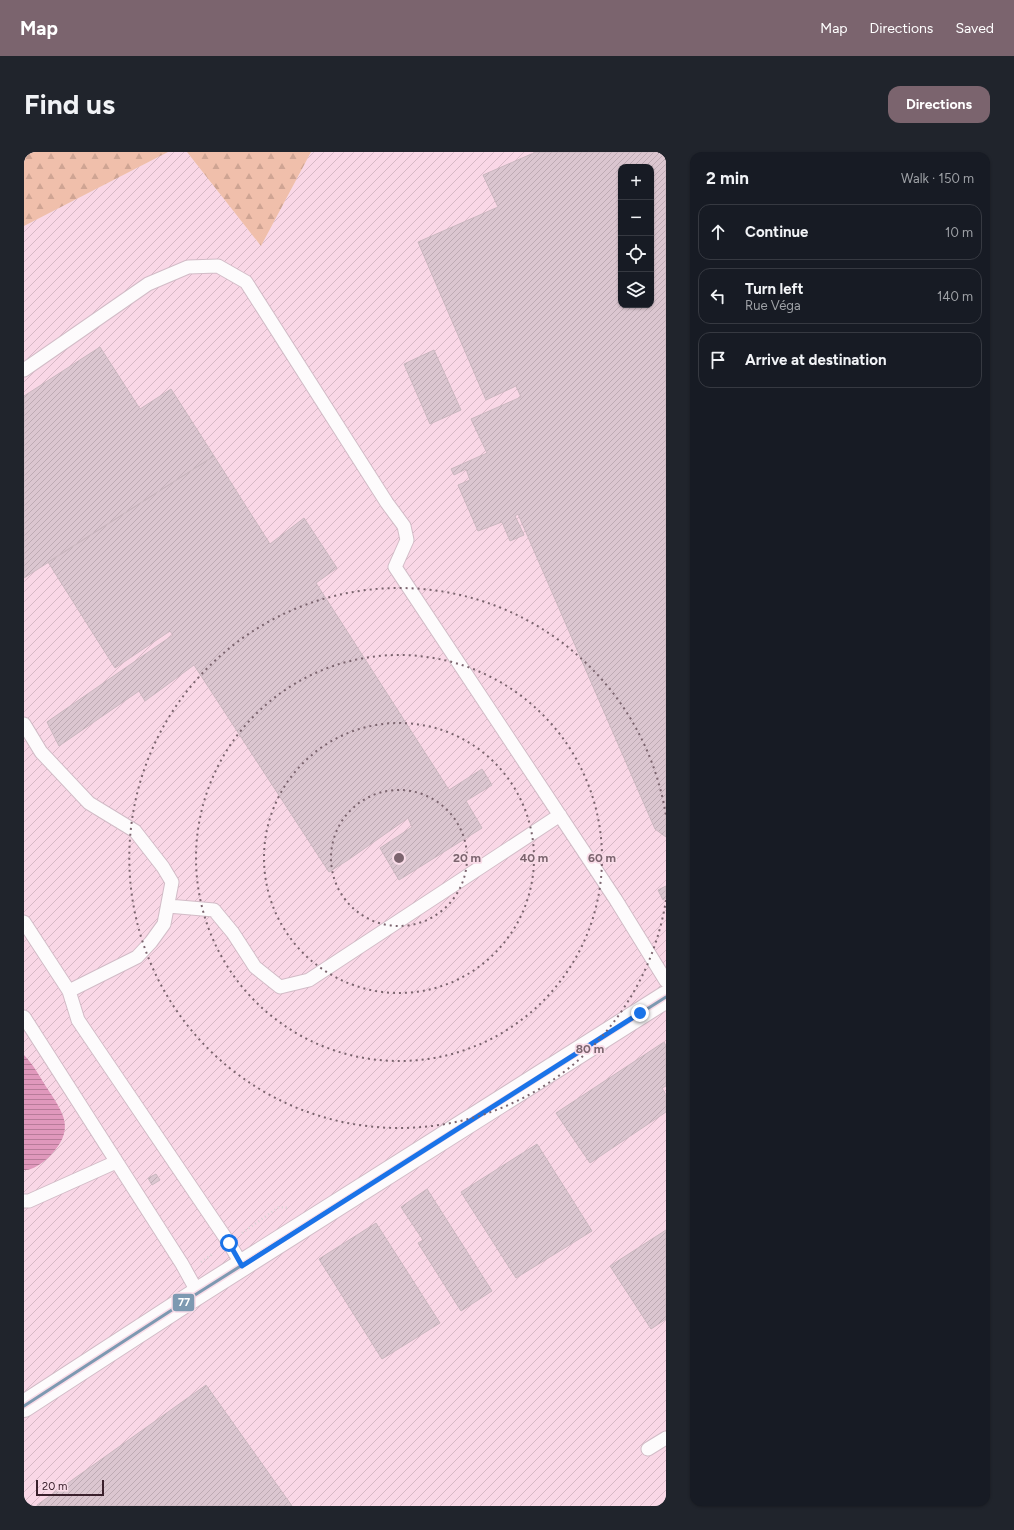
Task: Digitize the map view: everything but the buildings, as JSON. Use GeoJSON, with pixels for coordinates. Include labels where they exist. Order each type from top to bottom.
{"type":"FeatureCollection","features":[{"type":"Feature","properties":{"kind":"street"},"geometry":{"type":"LineString","coordinates":[[24,1406],[198,1293],[666,997]]}},
{"type":"Feature","properties":{"kind":"lane"},"geometry":{"type":"LineString","coordinates":[[24,370],[148,284],[188,267],[218,266],[246,282],[404,526],[407,540],[395,567],[616,900],[666,981]]}},
{"type":"Feature","properties":{"kind":"lane"},"geometry":{"type":"LineString","coordinates":[[24,724],[41,752],[89,803],[135,831],[163,867],[172,882],[164,924],[151,942],[137,957],[69,992]]}},
{"type":"Feature","properties":{"kind":"lane"},"geometry":{"type":"LineString","coordinates":[[168,906],[214,910],[233,933],[255,967],[280,987],[309,980],[560,815]]}},
{"type":"Feature","properties":{"kind":"lane"},"geometry":{"type":"LineString","coordinates":[[24,922],[69,992],[78,1020],[224,1236],[242,1266]]}},
{"type":"Feature","properties":{"kind":"lane"},"geometry":{"type":"LineString","coordinates":[[25,1021],[182,1264],[198,1293]]}},
{"type":"Feature","properties":{"kind":"lane"},"geometry":{"type":"LineString","coordinates":[[24,1201],[29,1201],[116,1162]]}},
{"type":"Feature","properties":{"kind":"lane"},"geometry":{"type":"LineString","coordinates":[[648,1449],[666,1438]]}},
{"type":"Feature","properties":{"kind":"shaded area"},"geometry":{"type":"Polygon","coordinates":[[[168,152],[187,152],[261,246],[311,152],[666,152],[666,1506],[24,1506],[24,226],[168,152]]]}},
{"type":"Feature","properties":{"kind":"shaded area"},"geometry":{"type":"Polygon","coordinates":[[[24,1055],[35,1069],[58,1105],[62,1113],[65,1130],[57,1148],[48,1158],[37,1166],[27,1170],[24,1170],[24,1055]]]}},
{"type":"Feature","properties":{"kind":"green space"},"geometry":{"type":"Polygon","coordinates":[[[24,152],[168,152],[24,226],[24,152]]]}},
{"type":"Feature","properties":{"kind":"green space"},"geometry":{"type":"Polygon","coordinates":[[[187,152],[311,152],[261,246],[187,152]]]}},
{"type":"Feature","properties":{"kind":"transit line","name":"77"},"geometry":{"type":"LineString","coordinates":[[24,1406],[198,1293],[666,997]]}},
{"type":"Feature","properties":{"kind":"route"},"geometry":{"type":"LineString","coordinates":[[229,1243],[242,1266],[640,1013]]}}]}
